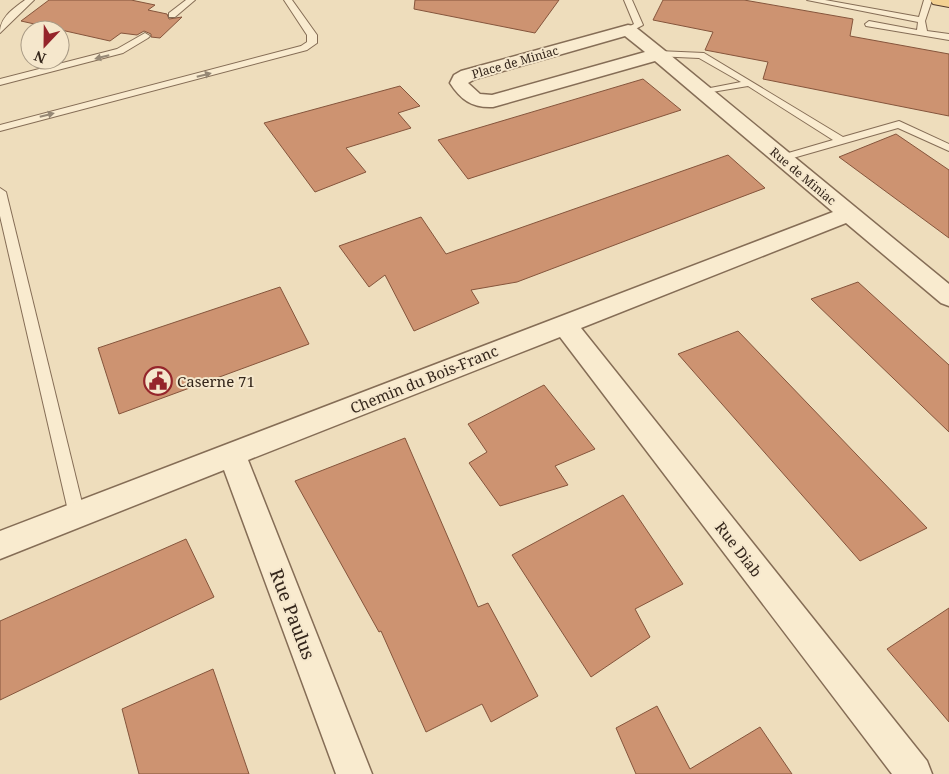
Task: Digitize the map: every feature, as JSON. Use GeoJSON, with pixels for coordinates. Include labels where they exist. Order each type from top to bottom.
{"type":"FeatureCollection","features":[{"type":"Feature","properties":{"kind":"main road"},"geometry":{"type":"LineString","coordinates":[[939,0],[949,2]]}},
{"type":"Feature","properties":{"kind":"street"},"geometry":{"type":"LineString","coordinates":[[628,30],[658,54]]}},
{"type":"Feature","properties":{"kind":"street","name":"Place de Miniac"},"geometry":{"type":"LineString","coordinates":[[628,30],[468,75],[461,79],[459,83],[473,99],[482,102],[493,101],[658,54]]}},
{"type":"Feature","properties":{"kind":"street","name":"Rue de Miniac"},"geometry":{"type":"LineString","coordinates":[[658,54],[949,297]]}},
{"type":"Feature","properties":{"kind":"street","name":"Chemin du Bois-Franc"},"geometry":{"type":"LineString","coordinates":[[0,545],[849,214]]}},
{"type":"Feature","properties":{"kind":"street","name":"Rue Diab"},"geometry":{"type":"LineString","coordinates":[[564,324],[914,774]]}},
{"type":"Feature","properties":{"kind":"street","name":"Rue Paulus"},"geometry":{"type":"LineString","coordinates":[[232,455],[354,774]]}},
{"type":"Feature","properties":{"kind":"lane"},"geometry":{"type":"LineString","coordinates":[[0,30],[11,15],[30,0]]}},
{"type":"Feature","properties":{"kind":"lane"},"geometry":{"type":"LineString","coordinates":[[172,15],[191,0]]}},
{"type":"Feature","properties":{"kind":"lane"},"geometry":{"type":"LineString","coordinates":[[0,128],[304,48],[312,43],[312,35],[288,0]]}},
{"type":"Feature","properties":{"kind":"lane"},"geometry":{"type":"LineString","coordinates":[[628,0],[639,25],[628,30]]}},
{"type":"Feature","properties":{"kind":"lane"},"geometry":{"type":"LineString","coordinates":[[810,0],[922,20]]}},
{"type":"Feature","properties":{"kind":"lane"},"geometry":{"type":"LineString","coordinates":[[922,33],[922,20],[928,0]]}},
{"type":"Feature","properties":{"kind":"lane"},"geometry":{"type":"LineString","coordinates":[[869,24],[949,37]]}},
{"type":"Feature","properties":{"kind":"lane"},"geometry":{"type":"LineString","coordinates":[[0,82],[120,52],[145,36]]}},
{"type":"Feature","properties":{"kind":"lane"},"geometry":{"type":"LineString","coordinates":[[658,54],[701,55],[750,83],[842,141]]}},
{"type":"Feature","properties":{"kind":"lane"},"geometry":{"type":"LineString","coordinates":[[703,92],[750,83]]}},
{"type":"Feature","properties":{"kind":"lane"},"geometry":{"type":"LineString","coordinates":[[782,158],[899,124],[949,148]]}},
{"type":"Feature","properties":{"kind":"lane"},"geometry":{"type":"LineString","coordinates":[[0,192],[77,515]]}},
{"type":"Feature","properties":{"kind":"building"},"geometry":{"type":"Polygon","coordinates":[[[49,0],[131,0],[155,5],[148,10],[167,14],[169,19],[182,17],[160,38],[151,37],[151,34],[144,31],[137,35],[121,33],[110,41],[70,32],[70,20],[22,20],[49,0]]]}},
{"type":"Feature","properties":{"kind":"building"},"geometry":{"type":"Polygon","coordinates":[[[415,0],[559,0],[535,33],[414,9],[415,0]]]}},
{"type":"Feature","properties":{"kind":"building"},"geometry":{"type":"Polygon","coordinates":[[[663,0],[744,0],[853,19],[850,36],[949,54],[949,116],[763,79],[768,62],[705,50],[713,32],[653,20],[663,0]]]}},
{"type":"Feature","properties":{"kind":"building"},"geometry":{"type":"Polygon","coordinates":[[[643,79],[681,110],[468,179],[438,140],[643,79]]]}},
{"type":"Feature","properties":{"kind":"building"},"geometry":{"type":"Polygon","coordinates":[[[400,86],[420,106],[398,113],[411,128],[346,148],[366,172],[315,192],[264,123],[400,86]]]}},
{"type":"Feature","properties":{"kind":"building"},"geometry":{"type":"Polygon","coordinates":[[[896,134],[949,170],[949,238],[839,157],[896,134]]]}},
{"type":"Feature","properties":{"kind":"building"},"geometry":{"type":"Polygon","coordinates":[[[728,155],[765,188],[517,282],[471,290],[479,303],[414,331],[385,275],[369,287],[339,246],[421,217],[446,254],[728,155]]]}},
{"type":"Feature","properties":{"kind":"building"},"geometry":{"type":"Polygon","coordinates":[[[858,282],[949,365],[949,432],[811,299],[858,282]]]}},
{"type":"Feature","properties":{"kind":"building","name":"Caserne 71"},"geometry":{"type":"Polygon","coordinates":[[[280,287],[309,344],[119,414],[98,348],[280,287]]]}},
{"type":"Feature","properties":{"kind":"building"},"geometry":{"type":"Polygon","coordinates":[[[738,331],[927,528],[860,561],[678,354],[738,331]]]}},
{"type":"Feature","properties":{"kind":"building"},"geometry":{"type":"Polygon","coordinates":[[[544,385],[595,449],[555,466],[568,485],[500,506],[469,463],[487,452],[468,424],[544,385]]]}},
{"type":"Feature","properties":{"kind":"building"},"geometry":{"type":"Polygon","coordinates":[[[405,438],[478,607],[488,603],[538,696],[491,722],[482,704],[426,732],[381,631],[379,632],[295,481],[405,438]]]}},
{"type":"Feature","properties":{"kind":"building"},"geometry":{"type":"Polygon","coordinates":[[[623,495],[683,584],[635,609],[650,637],[591,677],[512,555],[623,495]]]}},
{"type":"Feature","properties":{"kind":"building"},"geometry":{"type":"Polygon","coordinates":[[[186,539],[214,597],[0,700],[0,621],[186,539]]]}},
{"type":"Feature","properties":{"kind":"building"},"geometry":{"type":"Polygon","coordinates":[[[949,608],[949,722],[887,649],[949,608]]]}},
{"type":"Feature","properties":{"kind":"building"},"geometry":{"type":"Polygon","coordinates":[[[213,669],[249,774],[139,774],[122,709],[213,669]]]}},
{"type":"Feature","properties":{"kind":"building"},"geometry":{"type":"Polygon","coordinates":[[[657,706],[690,769],[760,727],[792,774],[636,774],[616,728],[657,706]]]}},
{"type":"Feature","properties":{"kind":"place","name":"Caserne 71"},"geometry":{"type":"Point","coordinates":[158,381]}}]}
